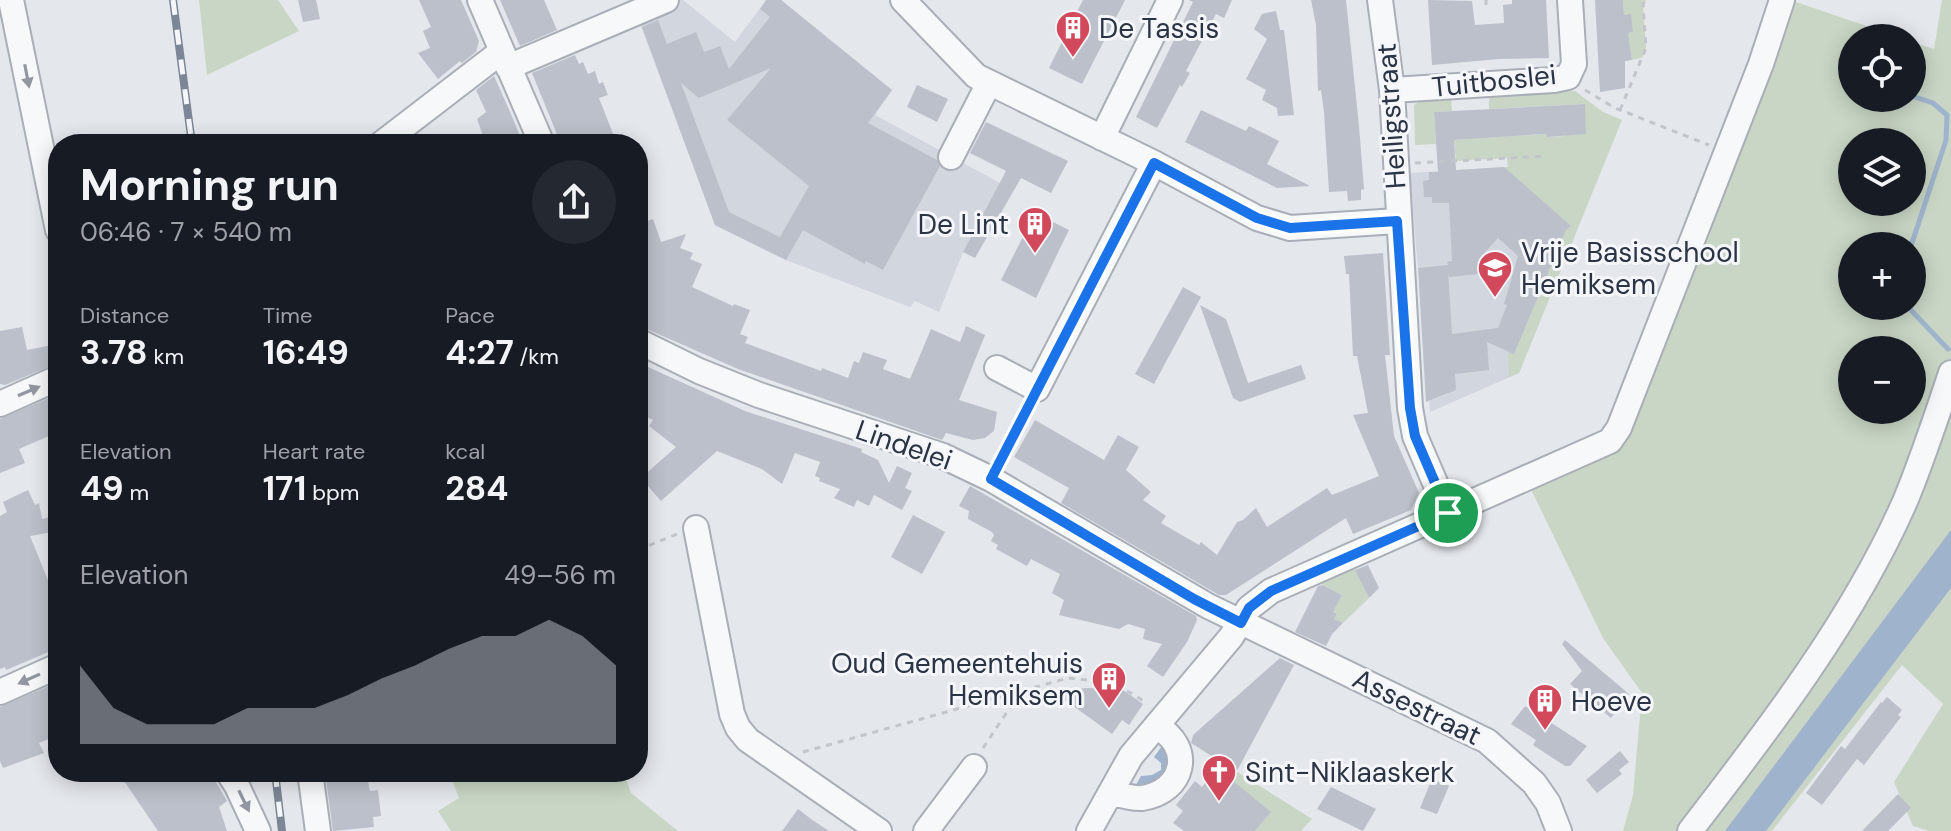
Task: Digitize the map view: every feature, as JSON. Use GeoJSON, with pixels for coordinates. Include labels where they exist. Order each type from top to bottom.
{"type":"FeatureCollection","features":[{"type":"Feature","properties":{"kind":"street"},"geometry":{"type":"LineString","coordinates":[[11,0],[48,181]]}},
{"type":"Feature","properties":{"kind":"street"},"geometry":{"type":"LineString","coordinates":[[480,0],[538,134]]}},
{"type":"Feature","properties":{"kind":"street"},"geometry":{"type":"LineString","coordinates":[[396,134],[505,59],[666,0]]}},
{"type":"Feature","properties":{"kind":"street"},"geometry":{"type":"LineString","coordinates":[[903,0],[982,79],[1154,163],[1257,218],[1290,228],[1397,221]]}},
{"type":"Feature","properties":{"kind":"street"},"geometry":{"type":"LineString","coordinates":[[1102,138],[1170,0]]}},
{"type":"Feature","properties":{"kind":"street","name":"Heiligstraat"},"geometry":{"type":"LineString","coordinates":[[1380,0],[1392,90],[1397,221],[1410,408],[1415,436],[1448,513]]}},
{"type":"Feature","properties":{"kind":"street","name":"Tuitboslei"},"geometry":{"type":"LineString","coordinates":[[1392,90],[1568,77],[1574,64],[1570,0]]}},
{"type":"Feature","properties":{"kind":"street"},"geometry":{"type":"LineString","coordinates":[[1089,831],[1131,756],[1241,623],[1249,608],[1271,591],[1610,441],[1619,428],[1717,144],[1782,0]]}},
{"type":"Feature","properties":{"kind":"street"},"geometry":{"type":"LineString","coordinates":[[951,157],[982,79]]}},
{"type":"Feature","properties":{"kind":"street"},"geometry":{"type":"LineString","coordinates":[[997,368],[1037,389],[1154,163]]}},
{"type":"Feature","properties":{"kind":"street","name":"Lindelei"},"geometry":{"type":"LineString","coordinates":[[648,346],[759,395],[943,456],[991,479],[1194,599],[1241,623]]}},
{"type":"Feature","properties":{"kind":"street"},"geometry":{"type":"LineString","coordinates":[[1690,831],[1779,715],[1858,591],[1905,500],[1951,373]]}},
{"type":"Feature","properties":{"kind":"street"},"geometry":{"type":"LineString","coordinates":[[0,404],[48,382]]}},
{"type":"Feature","properties":{"kind":"street"},"geometry":{"type":"LineString","coordinates":[[696,528],[732,714],[738,728],[748,740],[879,831]]}},
{"type":"Feature","properties":{"kind":"street","name":"Assestraat"},"geometry":{"type":"LineString","coordinates":[[1241,623],[1487,741],[1534,783],[1548,803],[1559,831]]}},
{"type":"Feature","properties":{"kind":"street"},"geometry":{"type":"LineString","coordinates":[[0,692],[48,670]]}},
{"type":"Feature","properties":{"kind":"street"},"geometry":{"type":"LineString","coordinates":[[1111,792],[1142,798],[1167,788],[1177,774],[1181,761],[1179,749],[1160,722]]}},
{"type":"Feature","properties":{"kind":"street"},"geometry":{"type":"LineString","coordinates":[[926,831],[974,767]]}},
{"type":"Feature","properties":{"kind":"street"},"geometry":{"type":"LineString","coordinates":[[234,782],[258,831]]}},
{"type":"Feature","properties":{"kind":"street"},"geometry":{"type":"LineString","coordinates":[[311,782],[318,831]]}},
{"type":"Feature","properties":{"kind":"path"},"geometry":{"type":"LineString","coordinates":[[1620,110],[1646,48],[1643,4],[1646,0]]}},
{"type":"Feature","properties":{"kind":"path"},"geometry":{"type":"LineString","coordinates":[[1568,77],[1591,95],[1620,110],[1717,144]]}},
{"type":"Feature","properties":{"kind":"path"},"geometry":{"type":"LineString","coordinates":[[1395,164],[1547,156]]}},
{"type":"Feature","properties":{"kind":"path"},"geometry":{"type":"LineString","coordinates":[[991,479],[1037,389]]}},
{"type":"Feature","properties":{"kind":"path"},"geometry":{"type":"LineString","coordinates":[[648,546],[696,528]]}},
{"type":"Feature","properties":{"kind":"path"},"geometry":{"type":"LineString","coordinates":[[776,759],[1068,678],[1109,682],[1133,693],[1160,722]]}},
{"type":"Feature","properties":{"kind":"path"},"geometry":{"type":"LineString","coordinates":[[974,767],[975,760],[1021,691]]}},
{"type":"Feature","properties":{"kind":"shaded area"},"geometry":{"type":"Polygon","coordinates":[[[666,0],[683,0],[735,42],[766,0],[781,0],[892,90],[875,115],[1000,183],[963,252],[939,312],[915,301],[910,307],[786,260],[715,225],[636,13],[666,0]]]}},
{"type":"Feature","properties":{"kind":"shaded area","name":"Vrije Basisschool Hemiksem"},"geometry":{"type":"Polygon","coordinates":[[[1507,158],[1591,195],[1519,373],[1430,412],[1429,401],[1448,394],[1439,267],[1418,268],[1410,173],[1508,167],[1507,158]]]}},
{"type":"Feature","properties":{"kind":"green space"},"geometry":{"type":"Polygon","coordinates":[[[199,0],[278,0],[299,31],[207,75],[199,0]]]}},
{"type":"Feature","properties":{"kind":"green space"},"geometry":{"type":"Polygon","coordinates":[[[1623,0],[1646,0],[1643,4],[1646,48],[1642,58],[1632,60],[1628,33],[1633,32],[1624,15],[1623,0]]]}},
{"type":"Feature","properties":{"kind":"green space"},"geometry":{"type":"Polygon","coordinates":[[[1790,0],[1861,24],[1838,24],[1838,112],[1926,112],[1926,46],[1934,49],[1942,0],[1951,0],[1951,831],[1929,831],[1913,826],[1894,782],[1943,704],[1902,665],[1772,831],[1623,831],[1633,795],[1642,693],[1603,638],[1526,479],[1603,446],[1790,0]]]}},
{"type":"Feature","properties":{"kind":"green space"},"geometry":{"type":"Polygon","coordinates":[[[1575,91],[1603,112],[1622,120],[1519,373],[1509,377],[1508,352],[1514,354],[1559,247],[1550,244],[1570,226],[1504,167],[1508,167],[1507,158],[1456,161],[1454,140],[1546,134],[1547,137],[1565,136],[1565,126],[1586,134],[1584,104],[1489,109],[1489,96],[1575,91]]]}},
{"type":"Feature","properties":{"kind":"green space"},"geometry":{"type":"Polygon","coordinates":[[[1451,98],[1452,111],[1434,112],[1436,144],[1415,145],[1414,105],[1422,100],[1451,98]]]}},
{"type":"Feature","properties":{"kind":"green space"},"geometry":{"type":"Polygon","coordinates":[[[1355,569],[1369,598],[1343,623],[1334,619],[1337,614],[1333,612],[1342,595],[1320,583],[1355,569]]]}},
{"type":"Feature","properties":{"kind":"green space"},"geometry":{"type":"Polygon","coordinates":[[[1223,763],[1312,819],[1301,831],[1255,831],[1270,813],[1257,801],[1239,798],[1223,763]]]}},
{"type":"Feature","properties":{"kind":"green space"},"geometry":{"type":"Polygon","coordinates":[[[453,782],[627,782],[631,793],[678,831],[451,831],[438,811],[459,798],[453,782]]]}},
{"type":"Feature","properties":{"kind":"water"},"geometry":{"type":"Polygon","coordinates":[[[1951,530],[1951,588],[1766,831],[1725,831],[1951,530]]]}},
{"type":"Feature","properties":{"kind":"water"},"geometry":{"type":"Polygon","coordinates":[[[1162,746],[1175,755],[1160,781],[1133,790],[1141,776],[1161,770],[1161,763],[1154,757],[1162,746]]]}},
{"type":"Feature","properties":{"kind":"building"},"geometry":{"type":"Polygon","coordinates":[[[298,0],[316,0],[320,19],[303,22],[298,0]]]}},
{"type":"Feature","properties":{"kind":"building"},"geometry":{"type":"Polygon","coordinates":[[[419,0],[461,0],[479,41],[476,52],[438,79],[418,53],[430,48],[423,31],[431,27],[419,0]]]}},
{"type":"Feature","properties":{"kind":"building"},"geometry":{"type":"Polygon","coordinates":[[[500,0],[544,0],[557,30],[520,46],[500,0]]]}},
{"type":"Feature","properties":{"kind":"building"},"geometry":{"type":"Polygon","coordinates":[[[766,0],[781,0],[892,90],[868,123],[937,160],[940,166],[883,270],[866,261],[865,264],[803,230],[786,260],[715,225],[642,27],[658,20],[667,44],[696,32],[704,52],[720,46],[729,69],[770,17],[760,9],[766,0]],[[771,68],[699,98],[681,83],[729,212],[780,237],[809,186],[727,120],[771,68]]]}},
{"type":"Feature","properties":{"kind":"building"},"geometry":{"type":"Polygon","coordinates":[[[1083,0],[1125,0],[1082,84],[1049,68],[1083,0]]]}},
{"type":"Feature","properties":{"kind":"building"},"geometry":{"type":"Polygon","coordinates":[[[1189,0],[1232,0],[1224,18],[1216,14],[1186,71],[1190,73],[1182,87],[1180,85],[1157,128],[1136,117],[1193,2],[1189,0]]]}},
{"type":"Feature","properties":{"kind":"building"},"geometry":{"type":"Polygon","coordinates":[[[1311,0],[1346,0],[1364,189],[1361,190],[1361,200],[1348,201],[1347,191],[1329,192],[1324,112],[1321,90],[1318,91],[1316,25],[1311,0]]]}},
{"type":"Feature","properties":{"kind":"building"},"geometry":{"type":"Polygon","coordinates":[[[1428,0],[1472,1],[1475,25],[1504,23],[1503,5],[1512,4],[1512,0],[1546,0],[1549,58],[1432,65],[1428,0]]]}},
{"type":"Feature","properties":{"kind":"building"},"geometry":{"type":"Polygon","coordinates":[[[1595,0],[1623,0],[1624,15],[1631,14],[1633,32],[1628,33],[1632,60],[1625,61],[1625,88],[1600,92],[1595,0]]]}},
{"type":"Feature","properties":{"kind":"building"},"geometry":{"type":"Polygon","coordinates":[[[1276,11],[1280,30],[1284,30],[1294,115],[1278,116],[1277,108],[1262,100],[1266,90],[1246,79],[1267,39],[1254,29],[1262,14],[1276,11]]]}},
{"type":"Feature","properties":{"kind":"building"},"geometry":{"type":"Polygon","coordinates":[[[575,55],[579,64],[583,62],[588,74],[595,71],[599,84],[603,82],[608,95],[599,98],[613,134],[557,134],[532,73],[575,55]]]}},
{"type":"Feature","properties":{"kind":"building"},"geometry":{"type":"Polygon","coordinates":[[[494,76],[519,134],[482,134],[477,119],[486,112],[476,90],[494,76]]]}},
{"type":"Feature","properties":{"kind":"building"},"geometry":{"type":"Polygon","coordinates":[[[917,85],[948,99],[937,122],[907,107],[917,85]]]}},
{"type":"Feature","properties":{"kind":"building"},"geometry":{"type":"Polygon","coordinates":[[[1585,104],[1586,134],[1454,140],[1456,170],[1504,167],[1571,226],[1566,230],[1514,354],[1487,342],[1489,370],[1455,374],[1456,390],[1426,402],[1418,268],[1448,265],[1447,262],[1452,261],[1449,203],[1432,203],[1432,197],[1424,197],[1423,181],[1429,180],[1429,172],[1438,172],[1434,112],[1585,104]],[[1498,238],[1479,259],[1479,274],[1449,277],[1448,271],[1452,334],[1498,328],[1507,305],[1504,304],[1518,256],[1498,238]]]}},
{"type":"Feature","properties":{"kind":"building"},"geometry":{"type":"Polygon","coordinates":[[[1201,110],[1246,131],[1249,126],[1279,141],[1267,164],[1310,186],[1277,188],[1185,142],[1201,110]]]}},
{"type":"Feature","properties":{"kind":"building"},"geometry":{"type":"Polygon","coordinates":[[[986,122],[1068,161],[1051,193],[1021,178],[975,258],[963,252],[1006,171],[970,153],[986,122]]]}},
{"type":"Feature","properties":{"kind":"building","name":"De Lint"},"geometry":{"type":"Polygon","coordinates":[[[1035,213],[1069,230],[1036,298],[1001,280],[1035,213]]]}},
{"type":"Feature","properties":{"kind":"building"},"geometry":{"type":"Polygon","coordinates":[[[653,219],[661,242],[686,234],[680,248],[693,253],[690,259],[702,264],[692,287],[733,306],[750,310],[740,334],[748,337],[745,343],[821,371],[822,368],[848,378],[854,361],[859,363],[863,352],[887,360],[883,369],[910,379],[931,329],[960,342],[966,326],[985,335],[959,400],[997,412],[994,431],[985,438],[973,440],[946,433],[942,440],[738,369],[649,330],[648,221],[653,219]]]}},
{"type":"Feature","properties":{"kind":"building"},"geometry":{"type":"Polygon","coordinates":[[[1383,253],[1390,355],[1385,355],[1394,436],[1419,493],[1411,510],[1353,534],[1346,518],[1226,595],[1219,595],[1061,503],[1069,488],[1014,457],[1035,420],[1104,460],[1118,435],[1139,447],[1126,470],[1151,492],[1143,500],[1166,516],[1161,523],[1199,545],[1201,542],[1217,555],[1237,522],[1256,508],[1267,527],[1327,488],[1332,495],[1379,476],[1353,415],[1368,413],[1357,356],[1353,356],[1349,274],[1346,274],[1344,256],[1383,253]]]}},
{"type":"Feature","properties":{"kind":"building"},"geometry":{"type":"Polygon","coordinates":[[[1183,287],[1201,297],[1154,384],[1135,374],[1183,287]]]}},
{"type":"Feature","properties":{"kind":"building"},"geometry":{"type":"Polygon","coordinates":[[[1200,305],[1226,319],[1248,383],[1301,365],[1306,379],[1240,402],[1233,398],[1200,305]]]}},
{"type":"Feature","properties":{"kind":"building"},"geometry":{"type":"Polygon","coordinates":[[[22,327],[27,350],[48,346],[48,367],[5,385],[0,384],[0,331],[22,327]]]}},
{"type":"Feature","properties":{"kind":"building"},"geometry":{"type":"Polygon","coordinates":[[[648,367],[745,411],[862,449],[861,452],[878,460],[889,483],[897,466],[912,473],[905,488],[912,491],[902,510],[874,495],[869,506],[857,500],[854,507],[834,498],[840,489],[819,481],[820,478],[815,476],[820,462],[795,453],[782,484],[762,469],[717,451],[661,501],[648,486],[648,472],[676,447],[649,426],[653,420],[648,417],[648,367]]]}},
{"type":"Feature","properties":{"kind":"building"},"geometry":{"type":"Polygon","coordinates":[[[48,398],[48,436],[19,449],[25,463],[0,473],[0,419],[48,398]]]}},
{"type":"Feature","properties":{"kind":"building"},"geometry":{"type":"Polygon","coordinates":[[[970,486],[1196,616],[1187,642],[1163,677],[1147,666],[1162,644],[1143,639],[1145,629],[1128,624],[1119,629],[1059,615],[1064,600],[1052,593],[1060,574],[1031,559],[1027,566],[996,549],[998,545],[991,541],[992,532],[968,519],[969,511],[959,506],[970,486]]]}},
{"type":"Feature","properties":{"kind":"building"},"geometry":{"type":"Polygon","coordinates":[[[28,490],[35,505],[39,503],[42,519],[48,518],[48,533],[30,536],[48,580],[48,652],[6,670],[5,667],[0,669],[0,516],[7,512],[3,502],[28,490]]]}},
{"type":"Feature","properties":{"kind":"building"},"geometry":{"type":"Polygon","coordinates":[[[913,515],[945,532],[922,574],[891,557],[913,515]]]}},
{"type":"Feature","properties":{"kind":"building"},"geometry":{"type":"Polygon","coordinates":[[[1368,565],[1379,588],[1369,598],[1355,570],[1368,565]]]}},
{"type":"Feature","properties":{"kind":"building"},"geometry":{"type":"Polygon","coordinates":[[[1323,585],[1342,595],[1333,612],[1337,614],[1334,619],[1343,623],[1326,646],[1295,632],[1318,586],[1323,585]]]}},
{"type":"Feature","properties":{"kind":"building"},"geometry":{"type":"Polygon","coordinates":[[[1565,640],[1629,694],[1611,718],[1570,684],[1582,671],[1562,644],[1565,640]]]}},
{"type":"Feature","properties":{"kind":"building"},"geometry":{"type":"Polygon","coordinates":[[[1280,658],[1294,665],[1232,780],[1271,812],[1255,831],[1184,831],[1173,823],[1183,811],[1176,805],[1195,781],[1202,787],[1221,762],[1191,743],[1193,735],[1280,658]]]}},
{"type":"Feature","properties":{"kind":"building"},"geometry":{"type":"Polygon","coordinates":[[[48,686],[48,739],[39,743],[44,753],[3,768],[0,761],[0,707],[48,686]]]}},
{"type":"Feature","properties":{"kind":"building","name":"Oud Gemeentehuis Hemiksem"},"geometry":{"type":"Polygon","coordinates":[[[1051,690],[1123,690],[1143,704],[1129,725],[1122,720],[1112,734],[1051,690]]]}},
{"type":"Feature","properties":{"kind":"building"},"geometry":{"type":"Polygon","coordinates":[[[1887,697],[1902,710],[1898,715],[1901,717],[1864,765],[1857,759],[1822,805],[1806,793],[1841,746],[1845,749],[1887,697]]]}},
{"type":"Feature","properties":{"kind":"building","name":"Hoeve"},"geometry":{"type":"Polygon","coordinates":[[[1525,706],[1587,746],[1570,766],[1565,766],[1533,745],[1536,740],[1511,724],[1525,706]]]}},
{"type":"Feature","properties":{"kind":"building"},"geometry":{"type":"Polygon","coordinates":[[[1620,751],[1629,762],[1619,770],[1622,774],[1597,793],[1586,780],[1620,751]]]}},
{"type":"Feature","properties":{"kind":"building"},"geometry":{"type":"Polygon","coordinates":[[[1432,779],[1449,786],[1437,814],[1420,808],[1432,779]]]}},
{"type":"Feature","properties":{"kind":"building"},"geometry":{"type":"Polygon","coordinates":[[[125,782],[216,782],[227,801],[219,807],[227,831],[158,831],[125,782]]]}},
{"type":"Feature","properties":{"kind":"building"},"geometry":{"type":"Polygon","coordinates":[[[326,782],[368,782],[370,791],[378,790],[381,816],[373,817],[374,827],[333,831],[326,782]]]}},
{"type":"Feature","properties":{"kind":"building"},"geometry":{"type":"Polygon","coordinates":[[[1331,787],[1376,809],[1363,831],[1317,809],[1331,787]]]}},
{"type":"Feature","properties":{"kind":"building"},"geometry":{"type":"Polygon","coordinates":[[[1898,794],[1911,808],[1888,831],[1862,831],[1898,794]]]}},
{"type":"Feature","properties":{"kind":"building"},"geometry":{"type":"Polygon","coordinates":[[[798,809],[811,819],[829,831],[782,831],[798,809]]]}},
{"type":"Feature","properties":{"kind":"waterway"},"geometry":{"type":"LineString","coordinates":[[1916,232],[1946,140],[1947,115],[1926,101]]}},
{"type":"Feature","properties":{"kind":"waterway"},"geometry":{"type":"LineString","coordinates":[[1920,320],[1948,349]]}},
{"type":"Feature","properties":{"kind":"railway"},"geometry":{"type":"LineString","coordinates":[[173,0],[191,134]]}},
{"type":"Feature","properties":{"kind":"railway"},"geometry":{"type":"LineString","coordinates":[[276,782],[282,831]]}},
{"type":"Feature","properties":{"kind":"place","name":"De Tassis"},"geometry":{"type":"Point","coordinates":[1073,59]}},
{"type":"Feature","properties":{"kind":"place","name":"De Lint"},"geometry":{"type":"Point","coordinates":[1035,255]}},
{"type":"Feature","properties":{"kind":"place","name":"Vrije Basisschool Hemiksem"},"geometry":{"type":"Point","coordinates":[1495,299]}},
{"type":"Feature","properties":{"kind":"place","name":"Oud Gemeentehuis Hemiksem"},"geometry":{"type":"Point","coordinates":[1109,710]}},
{"type":"Feature","properties":{"kind":"place","name":"Hoeve"},"geometry":{"type":"Point","coordinates":[1545,732]}},
{"type":"Feature","properties":{"kind":"place","name":"Sint-Niklaaskerk"},"geometry":{"type":"Point","coordinates":[1219,803]}},
{"type":"Feature","properties":{"kind":"route"},"geometry":{"type":"LineString","coordinates":[[1154,163],[1257,218],[1290,228],[1397,221],[1410,408],[1415,436],[1448,513],[1271,591],[1249,608],[1241,623],[1194,599],[991,479],[1154,163]]}}]}
